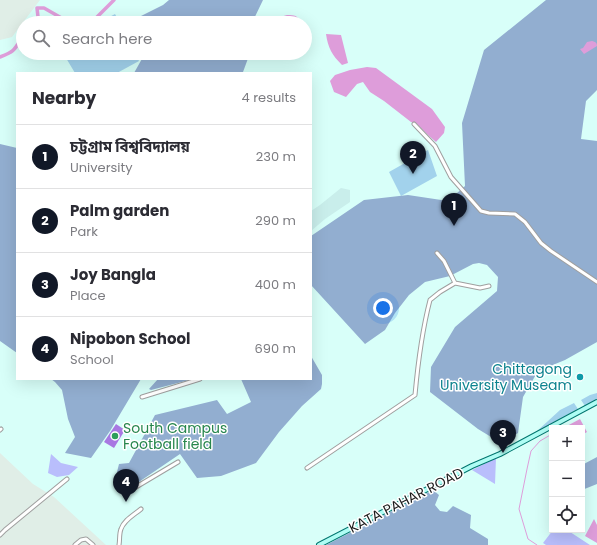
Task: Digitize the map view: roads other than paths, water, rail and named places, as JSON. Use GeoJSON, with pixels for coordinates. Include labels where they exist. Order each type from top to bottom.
{"type":"FeatureCollection","features":[{"type":"Feature","properties":{"kind":"street"},"geometry":{"type":"LineString","coordinates":[[414,124],[435,146],[451,177],[481,211],[489,213],[515,214],[525,222],[541,243],[551,252],[597,282]]}},
{"type":"Feature","properties":{"kind":"street"},"geometry":{"type":"LineString","coordinates":[[437,253],[444,261],[455,283]]}},
{"type":"Feature","properties":{"kind":"street"},"geometry":{"type":"LineString","coordinates":[[307,468],[415,395],[422,334],[430,300],[455,283],[480,288],[487,288],[489,286]]}},
{"type":"Feature","properties":{"kind":"street"},"geometry":{"type":"LineString","coordinates":[[142,397],[197,380]]}},
{"type":"Feature","properties":{"kind":"street","name":"KATA PAHAR ROAD"},"geometry":{"type":"LineString","coordinates":[[319,545],[464,470],[500,454],[597,402]]}},
{"type":"Feature","properties":{"kind":"street"},"geometry":{"type":"LineString","coordinates":[[126,493],[178,462]]}},
{"type":"Feature","properties":{"kind":"street"},"geometry":{"type":"LineString","coordinates":[[0,535],[67,479]]}},
{"type":"Feature","properties":{"kind":"street"},"geometry":{"type":"LineString","coordinates":[[119,545],[120,531],[123,526],[128,519],[141,509]]}},
{"type":"Feature","properties":{"kind":"street"},"geometry":{"type":"LineString","coordinates":[[75,545],[80,540],[86,539],[93,545]]}},
{"type":"Feature","properties":{"kind":"waterway"},"geometry":{"type":"LineString","coordinates":[[98,16],[114,0]]}},
{"type":"Feature","properties":{"kind":"waterway"},"geometry":{"type":"LineString","coordinates":[[38,16],[37,8],[44,8],[58,16]]}},
{"type":"Feature","properties":{"kind":"waterway"},"geometry":{"type":"LineString","coordinates":[[0,57],[13,51],[16,47]]}},
{"type":"Feature","properties":{"kind":"waterway"},"geometry":{"type":"LineString","coordinates":[[537,545],[528,539],[519,509],[531,451],[540,441],[549,436]]}},
{"type":"Feature","properties":{"kind":"place","name":"Palm garden"},"geometry":{"type":"Point","coordinates":[413,174]}},
{"type":"Feature","properties":{"kind":"place","name":"চট্টগ্রাম বিশ্ববিদ্যালয়"},"geometry":{"type":"Point","coordinates":[454,226]}},
{"type":"Feature","properties":{"kind":"place","name":"Chittagong University Museam"},"geometry":{"type":"Point","coordinates":[580,377]}},
{"type":"Feature","properties":{"kind":"place","name":"South Campus Football field"},"geometry":{"type":"Point","coordinates":[115,436]}},
{"type":"Feature","properties":{"kind":"place","name":"Joy Bangla"},"geometry":{"type":"Point","coordinates":[503,453]}},
{"type":"Feature","properties":{"kind":"place","name":"Nipobon School"},"geometry":{"type":"Point","coordinates":[126,502]}}]}
